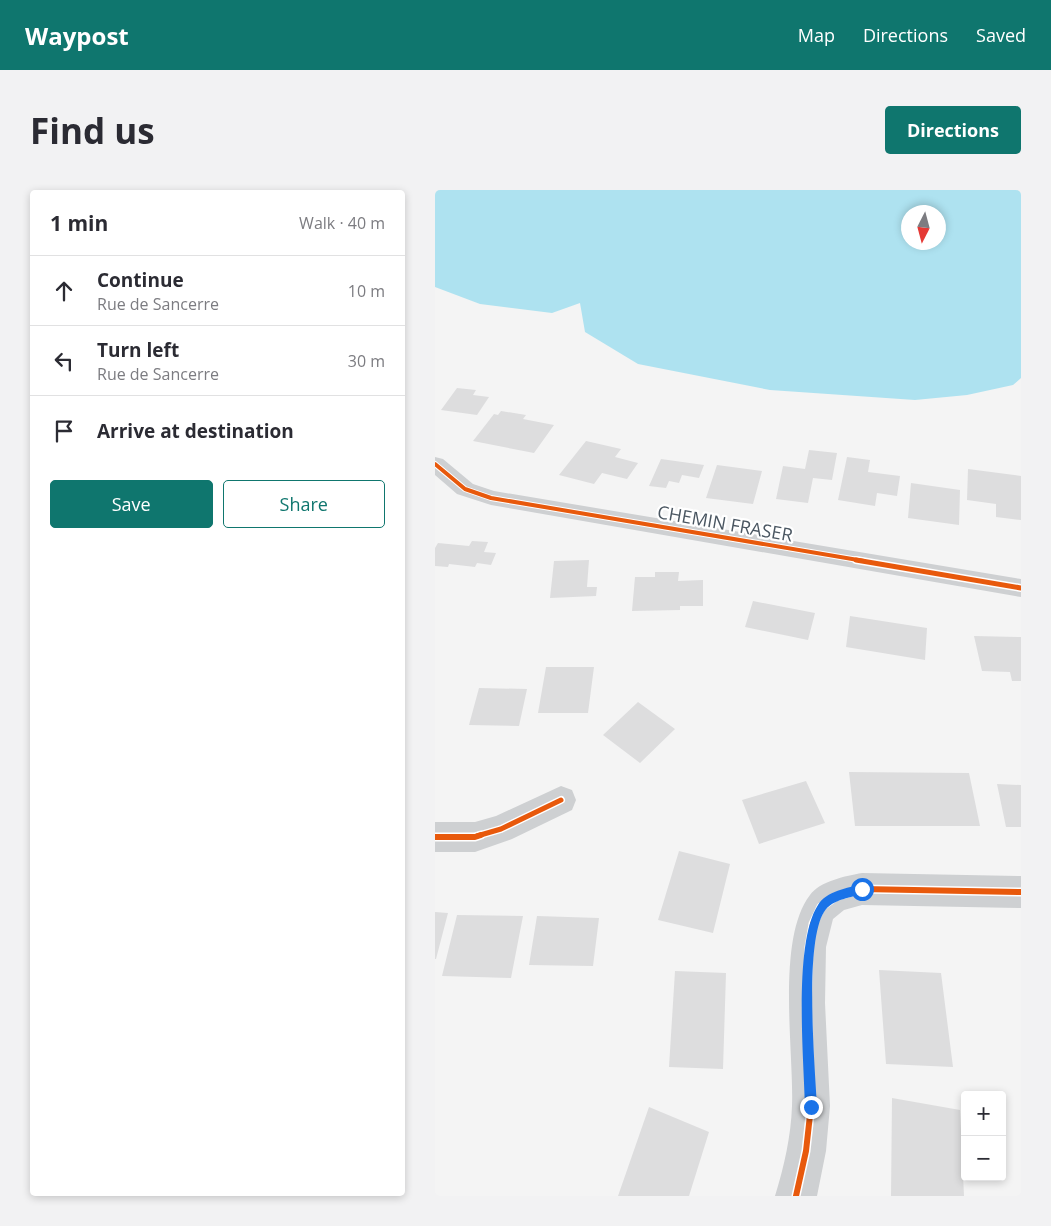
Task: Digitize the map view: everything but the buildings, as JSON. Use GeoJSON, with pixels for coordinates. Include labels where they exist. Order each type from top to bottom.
{"type":"FeatureCollection","features":[{"type":"Feature","properties":{"kind":"street","name":"CHEMIN FRASER"},"geometry":{"type":"LineString","coordinates":[[438,472],[465,489],[491,498],[1021,588]]}},
{"type":"Feature","properties":{"kind":"street"},"geometry":{"type":"LineString","coordinates":[[435,837],[475,837],[501,829],[561,800]]}},
{"type":"Feature","properties":{"kind":"street"},"geometry":{"type":"LineString","coordinates":[[796,1196],[803,1171],[811,1107],[807,981],[809,950],[813,925],[822,906],[841,894],[862,889],[1021,892]]}},
{"type":"Feature","properties":{"kind":"water"},"geometry":{"type":"Polygon","coordinates":[[[435,190],[1021,190],[1021,378],[1013,385],[967,395],[915,400],[770,390],[638,364],[585,332],[580,303],[552,313],[480,304],[435,287],[435,190]]]}},
{"type":"Feature","properties":{"kind":"cycle path"},"geometry":{"type":"LineString","coordinates":[[435,464],[465,489],[491,498],[1021,588]]}},
{"type":"Feature","properties":{"kind":"cycle path"},"geometry":{"type":"LineString","coordinates":[[435,837],[475,837],[501,829],[561,800]]}},
{"type":"Feature","properties":{"kind":"cycle path"},"geometry":{"type":"LineString","coordinates":[[796,1196],[806,1151],[811,1106],[807,1003],[809,947],[813,924],[821,907],[835,897],[862,889],[1021,892]]}},
{"type":"Feature","properties":{"kind":"route"},"geometry":{"type":"LineString","coordinates":[[811,1107],[807,981],[813,925],[822,906],[841,894],[862,889]]}}]}
